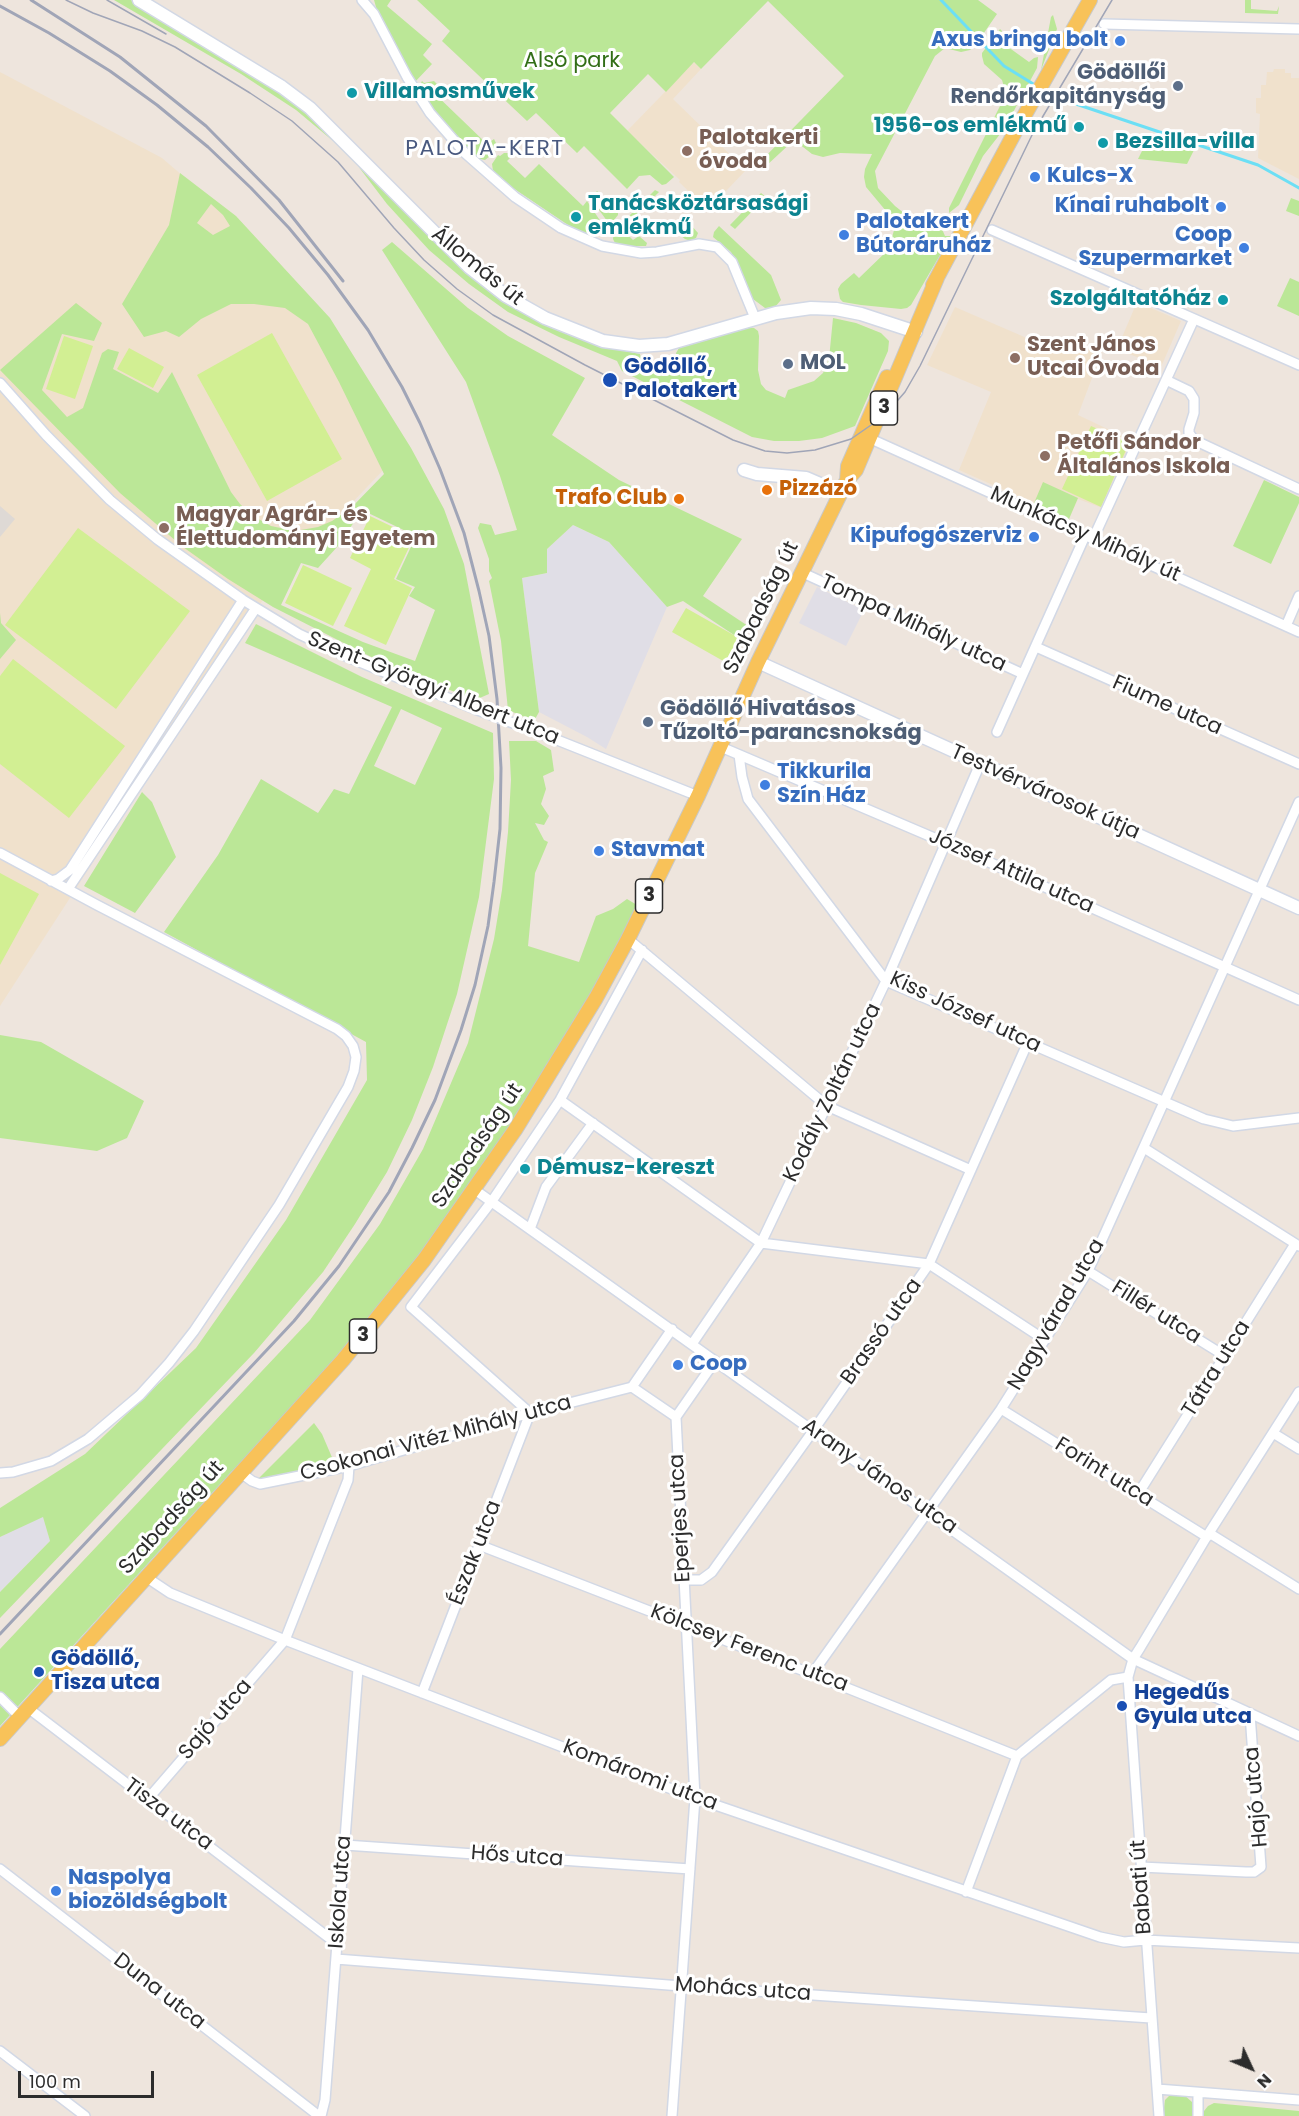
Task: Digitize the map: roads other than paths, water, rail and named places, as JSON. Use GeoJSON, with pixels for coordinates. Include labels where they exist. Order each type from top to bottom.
{"type":"FeatureCollection","features":[{"type":"Feature","properties":{"kind":"main road","name":"Szabadság út"},"geometry":{"type":"LineString","coordinates":[[1082,14],[1084,0]]}},
{"type":"Feature","properties":{"kind":"main road","name":"Szabadság út"},"geometry":{"type":"LineString","coordinates":[[847,480],[848,466],[937,278],[1090,0]]}},
{"type":"Feature","properties":{"kind":"main road","name":"Állomás út"},"geometry":{"type":"LineString","coordinates":[[144,1],[282,87],[310,108],[469,267],[506,296],[545,318],[603,341],[639,346],[668,344],[755,318],[789,310],[820,307],[861,314],[913,331]]}},
{"type":"Feature","properties":{"kind":"main road","name":"Szabadság út"},"geometry":{"type":"LineString","coordinates":[[0,1739],[370,1328],[475,1190],[541,1090],[596,998],[699,796],[758,662],[847,480],[856,470],[871,439],[913,331]]}},
{"type":"Feature","properties":{"kind":"main road"},"geometry":{"type":"LineString","coordinates":[[744,470],[757,474],[806,478],[841,493]]}},
{"type":"Feature","properties":{"kind":"main road","name":"Testvérvárosok útja"},"geometry":{"type":"LineString","coordinates":[[758,662],[1299,908]]}},
{"type":"Feature","properties":{"kind":"street"},"geometry":{"type":"LineString","coordinates":[[365,1],[407,77],[430,113],[474,161],[515,197],[561,228],[602,246],[641,253],[699,244],[717,247],[732,262],[755,318]]}},
{"type":"Feature","properties":{"kind":"street"},"geometry":{"type":"LineString","coordinates":[[1104,24],[1299,29]]}},
{"type":"Feature","properties":{"kind":"street"},"geometry":{"type":"LineString","coordinates":[[992,230],[1299,365]]}},
{"type":"Feature","properties":{"kind":"street"},"geometry":{"type":"LineString","coordinates":[[997,732],[1194,319]]}},
{"type":"Feature","properties":{"kind":"street"},"geometry":{"type":"LineString","coordinates":[[1166,380],[1189,391],[1194,399],[1194,413],[1189,429],[1194,440],[1299,489]]}},
{"type":"Feature","properties":{"kind":"street","name":"Szent-Györgyi Albert utca"},"geometry":{"type":"LineString","coordinates":[[0,383],[46,435],[118,506],[157,539],[243,600],[299,634],[350,658],[699,796]]}},
{"type":"Feature","properties":{"kind":"street","name":"Munkácsy Mihály út"},"geometry":{"type":"LineString","coordinates":[[871,439],[1299,632]]}},
{"type":"Feature","properties":{"kind":"street","name":"Tompa Mihály utca"},"geometry":{"type":"LineString","coordinates":[[803,573],[1023,674]]}},
{"type":"Feature","properties":{"kind":"street"},"geometry":{"type":"LineString","coordinates":[[1286,626],[1299,596]]}},
{"type":"Feature","properties":{"kind":"street"},"geometry":{"type":"LineString","coordinates":[[51,881],[70,870],[243,600]]}},
{"type":"Feature","properties":{"kind":"street"},"geometry":{"type":"LineString","coordinates":[[68,889],[256,608]]}},
{"type":"Feature","properties":{"kind":"street"},"geometry":{"type":"LineString","coordinates":[[220,638],[232,644]]}},
{"type":"Feature","properties":{"kind":"street","name":"Fiume utca"},"geometry":{"type":"LineString","coordinates":[[1036,647],[1299,764]]}},
{"type":"Feature","properties":{"kind":"street","name":"József Attila utca"},"geometry":{"type":"LineString","coordinates":[[721,747],[946,843],[1299,1000]]}},
{"type":"Feature","properties":{"kind":"street","name":"Kiss József utca"},"geometry":{"type":"LineString","coordinates":[[739,755],[748,799],[886,981],[1204,1119],[1225,1125],[1243,1125],[1299,1118]]}},
{"type":"Feature","properties":{"kind":"street","name":"Kodály Zoltán utca"},"geometry":{"type":"LineString","coordinates":[[692,1344],[761,1243],[886,981],[980,764]]}},
{"type":"Feature","properties":{"kind":"street"},"geometry":{"type":"LineString","coordinates":[[134,772],[143,778]]}},
{"type":"Feature","properties":{"kind":"street","name":"Nagyvárad utca"},"geometry":{"type":"LineString","coordinates":[[812,1674],[1001,1409],[1088,1270],[1259,890],[1294,824],[1299,802]]}},
{"type":"Feature","properties":{"kind":"street"},"geometry":{"type":"LineString","coordinates":[[0,853],[337,1029],[346,1036],[356,1057],[348,1087],[279,1205],[194,1331],[169,1363],[140,1395],[88,1439],[51,1461],[13,1472],[0,1473]]}},
{"type":"Feature","properties":{"kind":"street"},"geometry":{"type":"LineString","coordinates":[[627,939],[827,1106],[971,1170]]}},
{"type":"Feature","properties":{"kind":"street","name":"Szabadság út"},"geometry":{"type":"LineString","coordinates":[[530,1413],[411,1307],[492,1202],[560,1100],[642,950]]}},
{"type":"Feature","properties":{"kind":"street","name":"Brassó utca"},"geometry":{"type":"LineString","coordinates":[[684,1580],[701,1580],[712,1572],[928,1264],[1028,1042]]}},
{"type":"Feature","properties":{"kind":"street"},"geometry":{"type":"LineString","coordinates":[[560,1100],[761,1243],[928,1264],[1045,1341]]}},
{"type":"Feature","properties":{"kind":"street"},"geometry":{"type":"LineString","coordinates":[[530,1229],[546,1187],[593,1124]]}},
{"type":"Feature","properties":{"kind":"street"},"geometry":{"type":"LineString","coordinates":[[1144,1148],[1297,1245]]}},
{"type":"Feature","properties":{"kind":"street","name":"Arany János utca"},"geometry":{"type":"LineString","coordinates":[[475,1190],[1133,1659],[1299,1736]]}},
{"type":"Feature","properties":{"kind":"street","name":"Tátra utca"},"geometry":{"type":"LineString","coordinates":[[1138,1494],[1297,1245]]}},
{"type":"Feature","properties":{"kind":"street","name":"Fillér utca"},"geometry":{"type":"LineString","coordinates":[[1088,1270],[1225,1356]]}},
{"type":"Feature","properties":{"kind":"street"},"geometry":{"type":"LineString","coordinates":[[672,1329],[632,1387],[676,1417],[715,1360]]}},
{"type":"Feature","properties":{"kind":"street","name":"Csokonai Vitéz Mihály utca"},"geometry":{"type":"LineString","coordinates":[[241,1473],[260,1484],[349,1466],[530,1413],[632,1387]]}},
{"type":"Feature","properties":{"kind":"street","name":"Babati út"},"geometry":{"type":"LineString","coordinates":[[1159,2116],[1128,1677],[1133,1659],[1299,1392]]}},
{"type":"Feature","properties":{"kind":"street","name":"Forint utca"},"geometry":{"type":"LineString","coordinates":[[1001,1409],[1138,1494],[1299,1589]]}},
{"type":"Feature","properties":{"kind":"street","name":"Észak utca"},"geometry":{"type":"LineString","coordinates":[[422,1693],[530,1413]]}},
{"type":"Feature","properties":{"kind":"street","name":"Eperjes utca"},"geometry":{"type":"LineString","coordinates":[[672,2116],[695,1798],[676,1417]]}},
{"type":"Feature","properties":{"kind":"street"},"geometry":{"type":"LineString","coordinates":[[1273,1433],[1299,1449]]}},
{"type":"Feature","properties":{"kind":"street","name":"Sajó utca"},"geometry":{"type":"LineString","coordinates":[[147,1800],[285,1640],[348,1480],[349,1466]]}},
{"type":"Feature","properties":{"kind":"street","name":"Kölcsey Ferenc utca"},"geometry":{"type":"LineString","coordinates":[[479,1545],[1017,1756]]}},
{"type":"Feature","properties":{"kind":"street","name":"Komáromi utca"},"geometry":{"type":"LineString","coordinates":[[146,1577],[170,1593],[285,1640],[695,1798],[1100,1937],[1124,1942],[1145,1940],[1299,1948]]}},
{"type":"Feature","properties":{"kind":"street","name":"Iskola utca"},"geometry":{"type":"LineString","coordinates":[[320,2116],[325,2100],[358,1669]]}},
{"type":"Feature","properties":{"kind":"street"},"geometry":{"type":"LineString","coordinates":[[966,1892],[1017,1756],[1111,1680],[1128,1677]]}},
{"type":"Feature","properties":{"kind":"street","name":"Tisza utca"},"geometry":{"type":"LineString","coordinates":[[0,1698],[147,1800],[337,1944]]}},
{"type":"Feature","properties":{"kind":"street","name":"Hajó utca"},"geometry":{"type":"LineString","coordinates":[[1141,1867],[1254,1872],[1261,1867],[1250,1714]]}},
{"type":"Feature","properties":{"kind":"street","name":"Hős utca"},"geometry":{"type":"LineString","coordinates":[[345,1845],[690,1869]]}},
{"type":"Feature","properties":{"kind":"street","name":"Duna utca"},"geometry":{"type":"LineString","coordinates":[[0,1869],[320,2116]]}},
{"type":"Feature","properties":{"kind":"street","name":"Mohács utca"},"geometry":{"type":"LineString","coordinates":[[336,1959],[681,1986],[1151,2018]]}},
{"type":"Feature","properties":{"kind":"street"},"geometry":{"type":"LineString","coordinates":[[0,2051],[85,2116]]}},
{"type":"Feature","properties":{"kind":"street"},"geometry":{"type":"LineString","coordinates":[[1157,2089],[1299,2100]]}},
{"type":"Feature","properties":{"kind":"street"},"geometry":{"type":"LineString","coordinates":[[1198,2093],[1198,2116]]}},
{"type":"Feature","properties":{"kind":"waterway"},"geometry":{"type":"LineString","coordinates":[[941,0],[1004,66],[1035,85]]}},
{"type":"Feature","properties":{"kind":"waterway"},"geometry":{"type":"LineString","coordinates":[[1044,90],[1064,100],[1258,165],[1299,188]]}},
{"type":"Feature","properties":{"kind":"tram line"},"geometry":{"type":"LineString","coordinates":[[66,0],[175,47],[292,121],[338,162],[424,260],[457,289],[493,315],[585,365],[733,440],[765,451],[787,453],[815,450],[851,439],[884,416],[905,392],[920,366],[1033,133],[1112,0]]}},
{"type":"Feature","properties":{"kind":"tram line"},"geometry":{"type":"LineString","coordinates":[[107,0],[166,34]]}},
{"type":"Feature","properties":{"kind":"railway"},"geometry":{"type":"LineString","coordinates":[[31,0],[120,57],[206,126],[279,200],[343,281]]}},
{"type":"Feature","properties":{"kind":"railway"},"geometry":{"type":"LineString","coordinates":[[0,6],[110,71],[157,105],[208,147],[289,228],[328,275],[368,330],[402,387],[420,423],[464,533],[489,636],[497,699],[501,768],[500,829],[494,882],[488,926],[475,985],[435,1100],[389,1192],[339,1266],[294,1321],[0,1634]]}},
{"type":"Feature","properties":{"kind":"place","name":"Axus bringa bolt"},"geometry":{"type":"Point","coordinates":[1120,41]}},
{"type":"Feature","properties":{"kind":"place","name":"Gödöllői Rendőrkapitányság"},"geometry":{"type":"Point","coordinates":[1178,86]}},
{"type":"Feature","properties":{"kind":"place","name":"Villamosművek"},"geometry":{"type":"Point","coordinates":[352,93]}},
{"type":"Feature","properties":{"kind":"place","name":"1956-os emlékmű"},"geometry":{"type":"Point","coordinates":[1079,127]}},
{"type":"Feature","properties":{"kind":"place","name":"Bezsilla-villa"},"geometry":{"type":"Point","coordinates":[1103,143]}},
{"type":"Feature","properties":{"kind":"place","name":"Palotakerti óvoda"},"geometry":{"type":"Point","coordinates":[687,151]}},
{"type":"Feature","properties":{"kind":"place","name":"Kulcs-X"},"geometry":{"type":"Point","coordinates":[1035,177]}},
{"type":"Feature","properties":{"kind":"place","name":"Kínai ruhabolt"},"geometry":{"type":"Point","coordinates":[1221,207]}},
{"type":"Feature","properties":{"kind":"place","name":"Tanácsköztársasági emlékmű"},"geometry":{"type":"Point","coordinates":[576,217]}},
{"type":"Feature","properties":{"kind":"place","name":"Palotakert Bútoráruház"},"geometry":{"type":"Point","coordinates":[844,235]}},
{"type":"Feature","properties":{"kind":"place","name":"Coop Szupermarket"},"geometry":{"type":"Point","coordinates":[1244,248]}},
{"type":"Feature","properties":{"kind":"place","name":"Szolgáltatóház"},"geometry":{"type":"Point","coordinates":[1223,300]}},
{"type":"Feature","properties":{"kind":"place","name":"Szent János Utcai Óvoda"},"geometry":{"type":"Point","coordinates":[1015,358]}},
{"type":"Feature","properties":{"kind":"place","name":"MOL"},"geometry":{"type":"Point","coordinates":[788,364]}},
{"type":"Feature","properties":{"kind":"place","name":"Gödöllő, Palotakert"},"geometry":{"type":"Point","coordinates":[610,380]}},
{"type":"Feature","properties":{"kind":"place","name":"Petőfi Sándor Általános Iskola"},"geometry":{"type":"Point","coordinates":[1045,456]}},
{"type":"Feature","properties":{"kind":"place","name":"Pizzázó"},"geometry":{"type":"Point","coordinates":[767,490]}},
{"type":"Feature","properties":{"kind":"place","name":"Trafo Club"},"geometry":{"type":"Point","coordinates":[679,499]}},
{"type":"Feature","properties":{"kind":"place","name":"Magyar Agrár- és Élettudományi Egyetem"},"geometry":{"type":"Point","coordinates":[164,528]}},
{"type":"Feature","properties":{"kind":"place","name":"Kipufogószerviz"},"geometry":{"type":"Point","coordinates":[1034,537]}},
{"type":"Feature","properties":{"kind":"place","name":"Gödöllő Hivatásos Tűzoltó-parancsnokság"},"geometry":{"type":"Point","coordinates":[648,722]}},
{"type":"Feature","properties":{"kind":"place","name":"Tikkurila Szín Ház"},"geometry":{"type":"Point","coordinates":[765,785]}},
{"type":"Feature","properties":{"kind":"place","name":"Stavmat"},"geometry":{"type":"Point","coordinates":[599,851]}},
{"type":"Feature","properties":{"kind":"place","name":"Démusz-kereszt"},"geometry":{"type":"Point","coordinates":[525,1169]}},
{"type":"Feature","properties":{"kind":"place","name":"Coop"},"geometry":{"type":"Point","coordinates":[678,1365]}},
{"type":"Feature","properties":{"kind":"place","name":"Gödöllő, Tisza utca"},"geometry":{"type":"Point","coordinates":[39,1672]}},
{"type":"Feature","properties":{"kind":"place","name":"Hegedűs Gyula utca"},"geometry":{"type":"Point","coordinates":[1122,1706]}},
{"type":"Feature","properties":{"kind":"place","name":"Naspolya biozöldségbolt"},"geometry":{"type":"Point","coordinates":[56,1891]}},
{"type":"Feature","properties":{"kind":"district","name":"PALOTA-KERT"},"geometry":{"type":"Point","coordinates":[485,149]}},
{"type":"Feature","properties":{"kind":"park label","name":"Alsó park"},"geometry":{"type":"Point","coordinates":[572,62]}}]}
